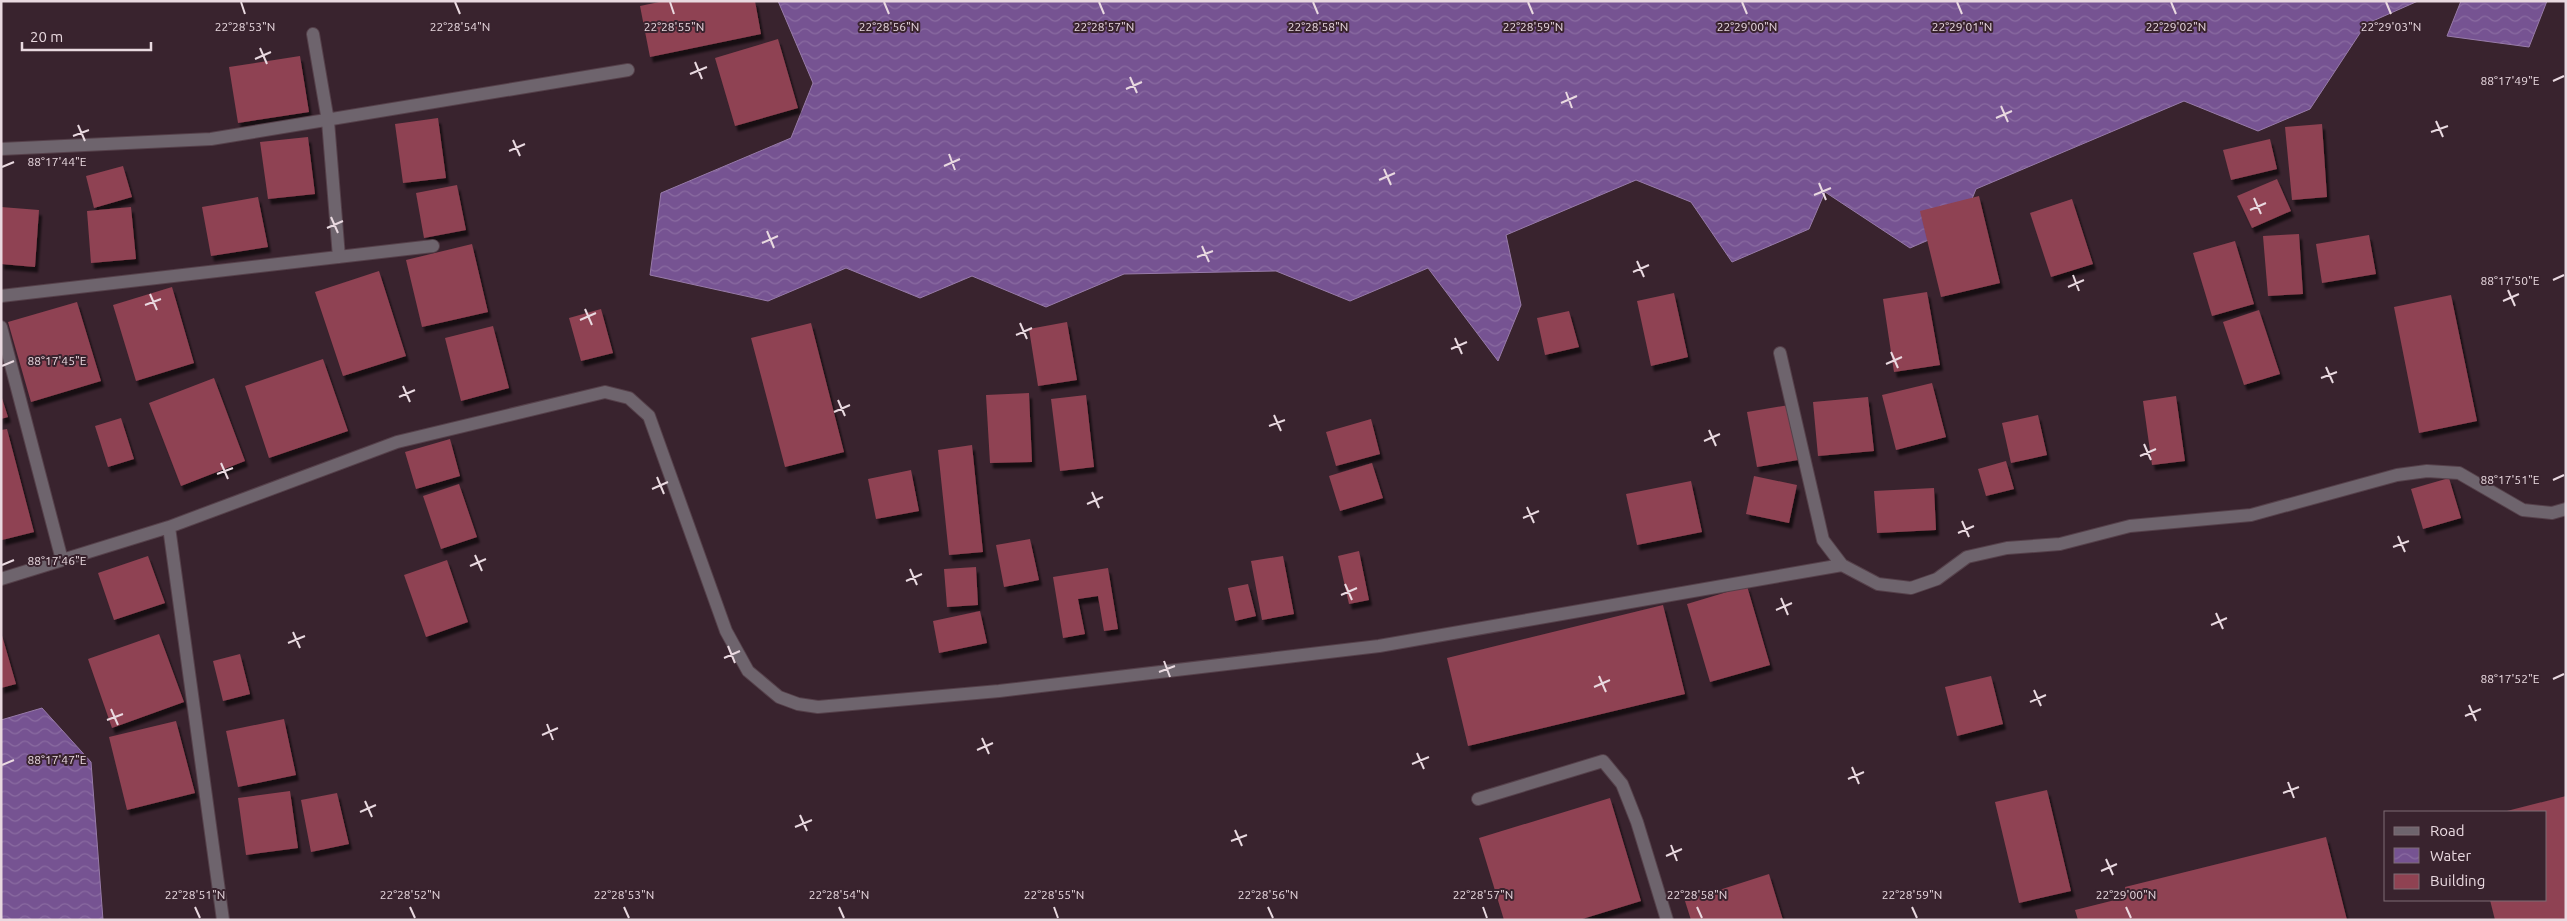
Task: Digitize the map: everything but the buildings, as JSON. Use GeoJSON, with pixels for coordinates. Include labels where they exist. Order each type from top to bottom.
{"type":"FeatureCollection","features":[{"type":"Feature","properties":{"kind":"street"},"geometry":{"type":"LineString","coordinates":[[313,34],[328,121],[338,257]]}},
{"type":"Feature","properties":{"kind":"street"},"geometry":{"type":"LineString","coordinates":[[1,148],[211,139],[628,70]]}},
{"type":"Feature","properties":{"kind":"street"},"geometry":{"type":"LineString","coordinates":[[1,296],[433,246]]}},
{"type":"Feature","properties":{"kind":"street"},"geometry":{"type":"LineString","coordinates":[[1,327],[62,560]]}},
{"type":"Feature","properties":{"kind":"street"},"geometry":{"type":"LineString","coordinates":[[1780,352],[1823,540],[1842,565],[1878,584],[1911,588],[1937,579],[1966,557],[2007,548],[2060,544],[2130,526],[2250,515],[2397,475],[2427,471],[2459,473],[2523,510],[2552,513],[2566,509]]}},
{"type":"Feature","properties":{"kind":"street"},"geometry":{"type":"LineString","coordinates":[[1,579],[169,527],[397,442],[604,392],[628,398],[649,416],[726,631],[748,671],[779,697],[798,704],[818,707],[999,691],[1379,646],[1842,565]]}},
{"type":"Feature","properties":{"kind":"street"},"geometry":{"type":"LineString","coordinates":[[169,527],[223,920]]}},
{"type":"Feature","properties":{"kind":"street"},"geometry":{"type":"LineString","coordinates":[[1478,799],[1603,761],[1622,784],[1637,822],[1668,920]]}},
{"type":"Feature","properties":{"kind":"water"},"geometry":{"type":"Polygon","coordinates":[[[778,1],[2418,1],[2366,24],[2310,109],[2258,131],[2184,101],[1976,189],[1961,226],[1910,248],[1825,192],[1809,229],[1732,262],[1691,202],[1636,180],[1506,235],[1521,305],[1498,361],[1428,268],[1350,301],[1276,271],[1124,274],[1046,307],[972,276],[920,298],[846,268],[768,301],[650,275],[661,193],[791,138],[813,83],[778,1]]]}},
{"type":"Feature","properties":{"kind":"water"},"geometry":{"type":"Polygon","coordinates":[[[2461,1],[2547,1],[2529,47],[2447,36],[2461,1]]]}},
{"type":"Feature","properties":{"kind":"water"},"geometry":{"type":"Polygon","coordinates":[[[42,708],[91,762],[103,920],[1,920],[1,720],[42,708]]]}}]}
